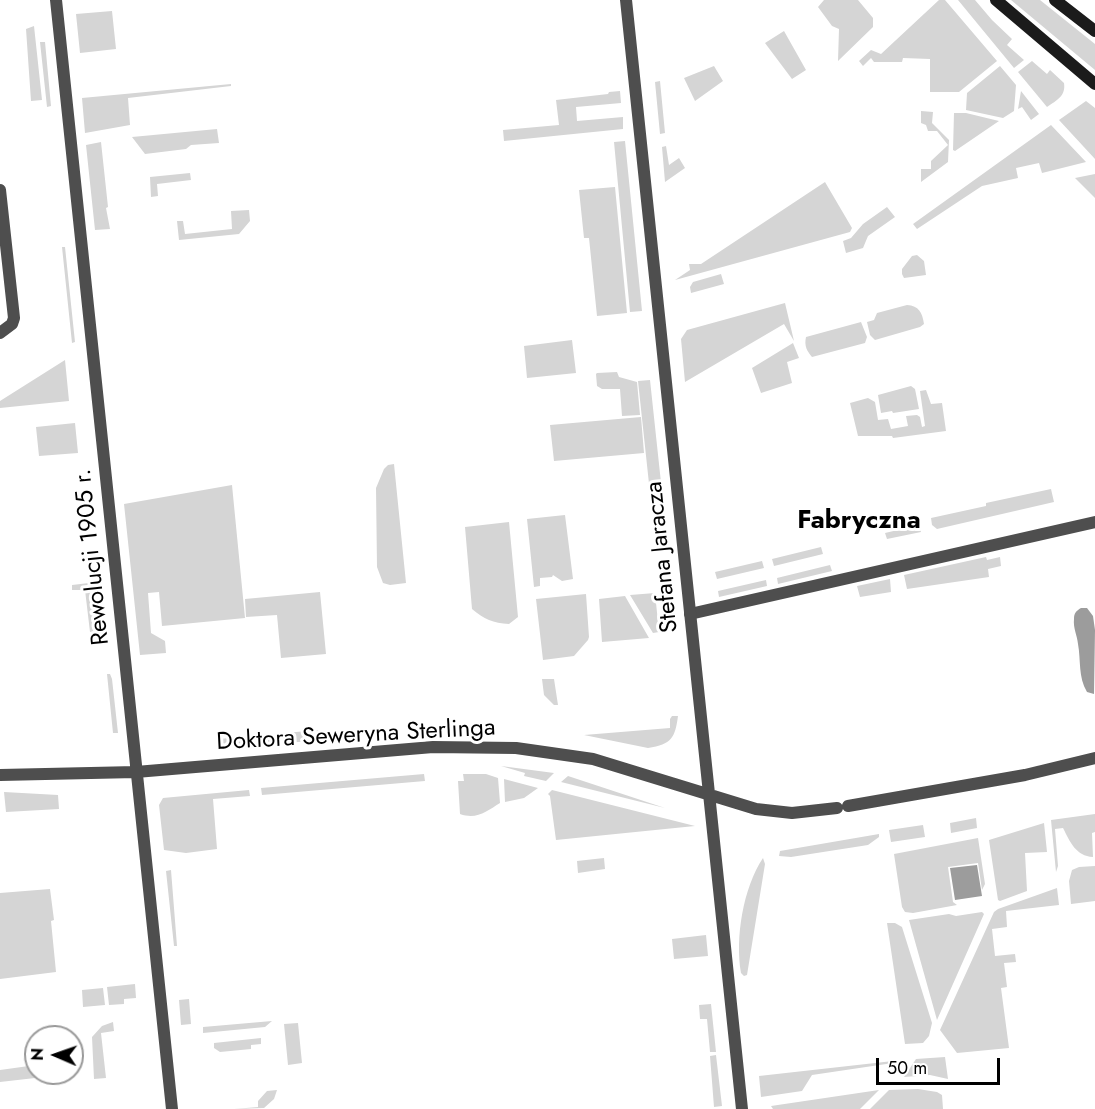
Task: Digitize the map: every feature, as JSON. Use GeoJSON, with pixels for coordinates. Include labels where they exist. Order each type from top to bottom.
{"type":"FeatureCollection","features":[{"type":"Feature","properties":{"kind":"main road"},"geometry":{"type":"LineString","coordinates":[[996,0],[1095,84]]}},
{"type":"Feature","properties":{"kind":"main road"},"geometry":{"type":"LineString","coordinates":[[1055,0],[1095,31]]}},
{"type":"Feature","properties":{"kind":"street","name":"Rewolucji 1905 r."},"geometry":{"type":"LineString","coordinates":[[56,0],[172,1109]]}},
{"type":"Feature","properties":{"kind":"street","name":"Stefana Jaracza"},"geometry":{"type":"LineString","coordinates":[[626,0],[742,1109]]}},
{"type":"Feature","properties":{"kind":"street"},"geometry":{"type":"LineString","coordinates":[[0,190],[14,318],[10,326],[0,333]]}},
{"type":"Feature","properties":{"kind":"street"},"geometry":{"type":"LineString","coordinates":[[690,614],[1095,522]]}},
{"type":"Feature","properties":{"kind":"street","name":"Doktora Seweryna Sterlinga"},"geometry":{"type":"LineString","coordinates":[[0,776],[136,772],[433,747],[516,748],[593,759],[756,809],[801,813],[1025,775],[1095,758]]}},
{"type":"Feature","properties":{"kind":"shaded area"},"geometry":{"type":"Polygon","coordinates":[[[824,0],[858,0],[873,18],[873,27],[838,61],[839,29],[832,26],[818,7],[824,0]]]}},
{"type":"Feature","properties":{"kind":"shaded area"},"geometry":{"type":"Polygon","coordinates":[[[939,0],[945,0],[997,61],[959,92],[930,92],[930,59],[903,58],[902,62],[874,62],[871,58],[863,66],[859,61],[871,50],[881,54],[939,0]]]}},
{"type":"Feature","properties":{"kind":"shaded area"},"geometry":{"type":"Polygon","coordinates":[[[958,0],[975,0],[1012,39],[1007,45],[1024,60],[1014,68],[958,0]]]}},
{"type":"Feature","properties":{"kind":"shaded area"},"geometry":{"type":"Polygon","coordinates":[[[1011,0],[1040,0],[1095,44],[1095,70],[1011,0]]]}},
{"type":"Feature","properties":{"kind":"shaded area"},"geometry":{"type":"Polygon","coordinates":[[[112,11],[116,49],[80,53],[76,14],[112,11]]]}},
{"type":"Feature","properties":{"kind":"shaded area"},"geometry":{"type":"Polygon","coordinates":[[[34,26],[42,100],[31,101],[26,29],[34,26]]]}},
{"type":"Feature","properties":{"kind":"shaded area"},"geometry":{"type":"Polygon","coordinates":[[[784,31],[806,70],[792,79],[765,43],[784,31]]]}},
{"type":"Feature","properties":{"kind":"shaded area"},"geometry":{"type":"Polygon","coordinates":[[[40,42],[45,42],[51,106],[47,107],[40,42]]]}},
{"type":"Feature","properties":{"kind":"shaded area"},"geometry":{"type":"Polygon","coordinates":[[[1032,61],[1047,74],[1050,70],[1064,83],[1062,94],[1047,107],[1018,72],[1032,61]]]}},
{"type":"Feature","properties":{"kind":"shaded area"},"geometry":{"type":"Polygon","coordinates":[[[714,66],[723,81],[695,101],[684,78],[714,66]]]}},
{"type":"Feature","properties":{"kind":"shaded area"},"geometry":{"type":"Polygon","coordinates":[[[1000,66],[1016,85],[1014,111],[1003,118],[966,110],[967,93],[1000,66]]]}},
{"type":"Feature","properties":{"kind":"shaded area"},"geometry":{"type":"Polygon","coordinates":[[[660,81],[665,133],[660,134],[655,82],[660,81]]]}},
{"type":"Feature","properties":{"kind":"shaded area"},"geometry":{"type":"Polygon","coordinates":[[[231,84],[231,86],[128,98],[130,125],[85,133],[82,98],[231,84]]]}},
{"type":"Feature","properties":{"kind":"shaded area"},"geometry":{"type":"Polygon","coordinates":[[[620,91],[621,103],[576,107],[577,121],[623,117],[623,129],[504,141],[503,130],[559,125],[556,100],[620,91]]]}},
{"type":"Feature","properties":{"kind":"shaded area"},"geometry":{"type":"Polygon","coordinates":[[[1021,91],[1039,114],[1031,120],[1022,107],[1018,109],[1021,91]]]}},
{"type":"Feature","properties":{"kind":"shaded area"},"geometry":{"type":"Polygon","coordinates":[[[1086,101],[1095,108],[1095,159],[1059,120],[1086,101]]]}},
{"type":"Feature","properties":{"kind":"shaded area"},"geometry":{"type":"Polygon","coordinates":[[[921,111],[933,112],[932,123],[949,140],[948,162],[921,182],[921,169],[931,169],[931,161],[948,145],[937,131],[928,131],[926,125],[921,123],[921,111]]]}},
{"type":"Feature","properties":{"kind":"shaded area"},"geometry":{"type":"Polygon","coordinates":[[[954,113],[966,113],[999,121],[955,151],[953,150],[954,113]]]}},
{"type":"Feature","properties":{"kind":"shaded area"},"geometry":{"type":"Polygon","coordinates":[[[1051,125],[1086,162],[1042,173],[1039,163],[1016,168],[1018,178],[982,186],[917,229],[913,224],[1051,125]]]}},
{"type":"Feature","properties":{"kind":"shaded area"},"geometry":{"type":"Polygon","coordinates":[[[217,129],[219,143],[191,145],[186,149],[145,154],[132,137],[217,129]]]}},
{"type":"Feature","properties":{"kind":"shaded area"},"geometry":{"type":"Polygon","coordinates":[[[625,141],[642,311],[630,312],[614,142],[625,141]]]}},
{"type":"Feature","properties":{"kind":"shaded area"},"geometry":{"type":"Polygon","coordinates":[[[101,142],[108,207],[106,208],[110,229],[95,230],[86,145],[101,142]]]}},
{"type":"Feature","properties":{"kind":"shaded area"},"geometry":{"type":"Polygon","coordinates":[[[666,146],[669,165],[679,158],[685,168],[665,182],[662,147],[666,146]]]}},
{"type":"Feature","properties":{"kind":"shaded area"},"geometry":{"type":"Polygon","coordinates":[[[190,173],[191,180],[157,184],[158,196],[151,197],[150,177],[190,173]]]}},
{"type":"Feature","properties":{"kind":"shaded area"},"geometry":{"type":"Polygon","coordinates":[[[1095,174],[1095,198],[1075,178],[1095,174]]]}},
{"type":"Feature","properties":{"kind":"shaded area"},"geometry":{"type":"Polygon","coordinates":[[[825,182],[852,228],[850,232],[675,280],[690,270],[689,264],[701,264],[825,182]]]}},
{"type":"Feature","properties":{"kind":"shaded area"},"geometry":{"type":"Polygon","coordinates":[[[615,187],[627,313],[597,316],[589,238],[584,238],[579,190],[615,187]]]}},
{"type":"Feature","properties":{"kind":"shaded area"},"geometry":{"type":"Polygon","coordinates":[[[887,207],[895,217],[868,236],[863,248],[846,253],[843,241],[851,238],[863,224],[887,207]]]}},
{"type":"Feature","properties":{"kind":"shaded area"},"geometry":{"type":"Polygon","coordinates":[[[249,210],[250,221],[239,234],[179,240],[177,221],[183,221],[185,234],[232,229],[231,211],[249,210]]]}},
{"type":"Feature","properties":{"kind":"shaded area"},"geometry":{"type":"Polygon","coordinates":[[[62,247],[65,247],[75,342],[72,343],[62,247]]]}},
{"type":"Feature","properties":{"kind":"shaded area"},"geometry":{"type":"Polygon","coordinates":[[[917,255],[924,261],[926,275],[904,278],[902,269],[912,256],[917,255]]]}},
{"type":"Feature","properties":{"kind":"shaded area"},"geometry":{"type":"Polygon","coordinates":[[[721,274],[724,284],[691,293],[690,287],[693,282],[721,274]]]}},
{"type":"Feature","properties":{"kind":"shaded area"},"geometry":{"type":"Polygon","coordinates":[[[785,303],[794,341],[784,324],[685,382],[681,339],[687,330],[785,303]]]}},
{"type":"Feature","properties":{"kind":"shaded area"},"geometry":{"type":"Polygon","coordinates":[[[907,305],[919,310],[924,324],[875,340],[870,335],[867,322],[874,320],[877,313],[907,305]]]}},
{"type":"Feature","properties":{"kind":"shaded area"},"geometry":{"type":"Polygon","coordinates":[[[861,322],[867,337],[865,343],[812,357],[807,350],[806,337],[861,322]]]}},
{"type":"Feature","properties":{"kind":"shaded area"},"geometry":{"type":"Polygon","coordinates":[[[572,340],[576,373],[527,378],[524,346],[572,340]]]}},
{"type":"Feature","properties":{"kind":"shaded area"},"geometry":{"type":"Polygon","coordinates":[[[793,343],[799,358],[787,362],[792,383],[761,393],[752,368],[793,343]]]}},
{"type":"Feature","properties":{"kind":"shaded area"},"geometry":{"type":"Polygon","coordinates":[[[65,360],[69,401],[0,408],[0,401],[65,360]]]}},
{"type":"Feature","properties":{"kind":"shaded area"},"geometry":{"type":"Polygon","coordinates":[[[617,372],[619,377],[637,382],[640,415],[622,416],[620,389],[602,389],[597,386],[597,373],[617,372]]]}},
{"type":"Feature","properties":{"kind":"shaded area"},"geometry":{"type":"Polygon","coordinates":[[[650,380],[662,492],[650,493],[638,381],[650,380]]]}},
{"type":"Feature","properties":{"kind":"shaded area"},"geometry":{"type":"Polygon","coordinates":[[[911,386],[915,389],[919,409],[881,413],[878,395],[911,386]]]}},
{"type":"Feature","properties":{"kind":"shaded area"},"geometry":{"type":"Polygon","coordinates":[[[926,390],[931,404],[942,403],[946,431],[893,438],[892,436],[858,436],[850,403],[868,398],[875,402],[878,420],[888,419],[891,429],[908,426],[906,416],[917,415],[920,417],[922,427],[925,426],[920,391],[926,390]]]}},
{"type":"Feature","properties":{"kind":"shaded area"},"geometry":{"type":"Polygon","coordinates":[[[641,417],[644,453],[554,461],[550,425],[641,417]]]}},
{"type":"Feature","properties":{"kind":"shaded area"},"geometry":{"type":"Polygon","coordinates":[[[75,423],[78,453],[39,456],[36,427],[75,423]]]}},
{"type":"Feature","properties":{"kind":"shaded area"},"geometry":{"type":"Polygon","coordinates":[[[394,464],[406,583],[390,585],[383,583],[377,567],[376,488],[384,469],[394,464]]]}},
{"type":"Feature","properties":{"kind":"shaded area"},"geometry":{"type":"Polygon","coordinates":[[[232,485],[245,618],[162,626],[159,592],[148,593],[151,633],[165,641],[166,653],[140,655],[124,504],[232,485]]]}},
{"type":"Feature","properties":{"kind":"shaded area"},"geometry":{"type":"Polygon","coordinates":[[[1051,489],[1054,502],[937,529],[932,525],[931,518],[1051,489]]]}},
{"type":"Feature","properties":{"kind":"shaded area"},"geometry":{"type":"Polygon","coordinates":[[[565,515],[573,579],[562,581],[553,575],[540,578],[540,586],[534,587],[527,519],[565,515]]]}},
{"type":"Feature","properties":{"kind":"shaded area"},"geometry":{"type":"Polygon","coordinates":[[[509,522],[518,617],[509,624],[489,620],[472,609],[465,527],[509,522]]]}},
{"type":"Feature","properties":{"kind":"shaded area"},"geometry":{"type":"Polygon","coordinates":[[[919,525],[921,532],[887,539],[885,533],[919,525]]]}},
{"type":"Feature","properties":{"kind":"shaded area"},"geometry":{"type":"Polygon","coordinates":[[[821,547],[823,554],[774,566],[772,559],[821,547]]]}},
{"type":"Feature","properties":{"kind":"shaded area"},"geometry":{"type":"Polygon","coordinates":[[[986,557],[987,560],[1000,557],[1001,566],[988,569],[989,577],[907,589],[904,575],[986,557]]]}},
{"type":"Feature","properties":{"kind":"shaded area"},"geometry":{"type":"Polygon","coordinates":[[[762,561],[764,568],[717,579],[715,572],[762,561]]]}},
{"type":"Feature","properties":{"kind":"shaded area"},"geometry":{"type":"Polygon","coordinates":[[[830,565],[832,571],[778,584],[777,578],[830,565]]]}},
{"type":"Feature","properties":{"kind":"shaded area"},"geometry":{"type":"Polygon","coordinates":[[[890,579],[891,592],[860,597],[857,586],[890,579]]]}},
{"type":"Feature","properties":{"kind":"shaded area"},"geometry":{"type":"Polygon","coordinates":[[[766,580],[767,586],[719,597],[718,591],[766,580]]]}},
{"type":"Feature","properties":{"kind":"shaded area"},"geometry":{"type":"Polygon","coordinates":[[[89,583],[93,585],[98,631],[90,632],[85,590],[72,590],[72,585],[89,583]]]}},
{"type":"Feature","properties":{"kind":"shaded area"},"geometry":{"type":"Polygon","coordinates":[[[320,592],[326,654],[281,658],[277,615],[246,617],[245,599],[320,592]]]}},
{"type":"Feature","properties":{"kind":"shaded area"},"geometry":{"type":"Polygon","coordinates":[[[655,593],[659,632],[653,633],[630,595],[655,593]]]}},
{"type":"Feature","properties":{"kind":"shaded area"},"geometry":{"type":"Polygon","coordinates":[[[586,594],[588,640],[574,656],[543,660],[536,599],[586,594]]]}},
{"type":"Feature","properties":{"kind":"shaded area"},"geometry":{"type":"Polygon","coordinates":[[[625,596],[649,638],[602,642],[599,599],[625,596]]]}},
{"type":"Feature","properties":{"kind":"shaded area"},"geometry":{"type":"Polygon","coordinates":[[[1081,608],[1087,608],[1093,616],[1095,630],[1094,694],[1087,692],[1081,674],[1074,622],[1075,614],[1081,608]]]}},
{"type":"Feature","properties":{"kind":"shaded area"},"geometry":{"type":"Polygon","coordinates":[[[107,674],[110,674],[112,679],[118,733],[113,733],[107,674]]]}},
{"type":"Feature","properties":{"kind":"shaded area"},"geometry":{"type":"Polygon","coordinates":[[[542,679],[554,679],[558,705],[554,705],[544,695],[542,679]]]}},
{"type":"Feature","properties":{"kind":"shaded area"},"geometry":{"type":"Polygon","coordinates":[[[672,716],[678,716],[671,739],[648,748],[584,735],[670,728],[672,716]]]}},
{"type":"Feature","properties":{"kind":"shaded area"},"geometry":{"type":"Polygon","coordinates":[[[318,730],[324,740],[220,748],[219,739],[318,730]]]}},
{"type":"Feature","properties":{"kind":"shaded area"},"geometry":{"type":"Polygon","coordinates":[[[501,766],[554,773],[546,781],[524,776],[525,773],[501,766]]]}},
{"type":"Feature","properties":{"kind":"shaded area"},"geometry":{"type":"Polygon","coordinates":[[[424,774],[425,781],[262,795],[261,788],[424,774]]]}},
{"type":"Feature","properties":{"kind":"shaded area"},"geometry":{"type":"Polygon","coordinates":[[[463,774],[486,774],[498,778],[500,803],[477,815],[460,814],[458,781],[464,781],[463,774]]]}},
{"type":"Feature","properties":{"kind":"shaded area"},"geometry":{"type":"Polygon","coordinates":[[[568,776],[665,808],[561,782],[568,776]]]}},
{"type":"Feature","properties":{"kind":"shaded area"},"geometry":{"type":"Polygon","coordinates":[[[504,779],[538,788],[524,798],[505,802],[504,779]]]}},
{"type":"Feature","properties":{"kind":"shaded area"},"geometry":{"type":"Polygon","coordinates":[[[249,790],[250,796],[213,799],[217,849],[186,853],[164,850],[159,805],[163,798],[249,790]]]}},
{"type":"Feature","properties":{"kind":"shaded area"},"geometry":{"type":"Polygon","coordinates":[[[552,790],[695,826],[556,840],[548,794],[552,790]]]}},
{"type":"Feature","properties":{"kind":"shaded area"},"geometry":{"type":"Polygon","coordinates":[[[4,792],[58,795],[59,809],[6,812],[4,792]]]}},
{"type":"Feature","properties":{"kind":"shaded area"},"geometry":{"type":"Polygon","coordinates":[[[1095,814],[1095,832],[1092,833],[1093,857],[1078,851],[1063,828],[1055,829],[1058,866],[1056,872],[1051,820],[1095,814]]]}},
{"type":"Feature","properties":{"kind":"shaded area"},"geometry":{"type":"Polygon","coordinates":[[[976,818],[977,828],[951,833],[950,823],[976,818]]]}},
{"type":"Feature","properties":{"kind":"shaded area"},"geometry":{"type":"Polygon","coordinates":[[[1044,823],[1047,852],[1025,853],[1027,891],[998,900],[989,840],[1044,823]]]}},
{"type":"Feature","properties":{"kind":"shaded area"},"geometry":{"type":"Polygon","coordinates":[[[923,825],[925,837],[891,842],[889,830],[923,825]]]}},
{"type":"Feature","properties":{"kind":"shaded area"},"geometry":{"type":"Polygon","coordinates":[[[879,834],[879,837],[868,845],[791,857],[779,856],[780,851],[879,834]]]}},
{"type":"Feature","properties":{"kind":"shaded area"},"geometry":{"type":"Polygon","coordinates":[[[978,838],[985,884],[982,890],[978,863],[948,867],[953,902],[957,905],[913,913],[905,912],[902,907],[894,854],[978,838]]]}},
{"type":"Feature","properties":{"kind":"shaded area"},"geometry":{"type":"Polygon","coordinates":[[[604,858],[605,869],[578,873],[577,861],[604,858]]]}},
{"type":"Feature","properties":{"kind":"shaded area"},"geometry":{"type":"Polygon","coordinates":[[[763,858],[765,864],[747,975],[744,976],[741,973],[739,959],[742,914],[750,884],[763,858]]]}},
{"type":"Feature","properties":{"kind":"shaded area"},"geometry":{"type":"Polygon","coordinates":[[[977,865],[982,896],[955,900],[950,868],[977,865]]]}},
{"type":"Feature","properties":{"kind":"shaded area"},"geometry":{"type":"Polygon","coordinates":[[[1095,866],[1095,901],[1071,904],[1069,881],[1072,870],[1095,866]]]}},
{"type":"Feature","properties":{"kind":"shaded area"},"geometry":{"type":"Polygon","coordinates":[[[171,870],[177,946],[174,946],[166,871],[171,870]]]}},
{"type":"Feature","properties":{"kind":"shaded area"},"geometry":{"type":"Polygon","coordinates":[[[1057,888],[1059,905],[1006,911],[1007,927],[992,929],[995,956],[1015,954],[1016,962],[1004,963],[1007,987],[1001,988],[1009,1048],[957,1053],[940,1030],[994,912],[1057,888]]]}},
{"type":"Feature","properties":{"kind":"shaded area"},"geometry":{"type":"Polygon","coordinates":[[[50,889],[56,972],[0,979],[0,893],[50,889]]]}},
{"type":"Feature","properties":{"kind":"shaded area"},"geometry":{"type":"Polygon","coordinates":[[[982,912],[984,914],[937,1020],[909,920],[982,912]]]}},
{"type":"Feature","properties":{"kind":"shaded area"},"geometry":{"type":"Polygon","coordinates":[[[887,923],[895,923],[902,927],[932,1023],[929,1036],[923,1043],[905,1044],[887,923]]]}},
{"type":"Feature","properties":{"kind":"shaded area"},"geometry":{"type":"Polygon","coordinates":[[[706,935],[708,956],[674,959],[672,939],[706,935]]]}},
{"type":"Feature","properties":{"kind":"shaded area"},"geometry":{"type":"Polygon","coordinates":[[[135,984],[136,998],[124,999],[124,1004],[109,1005],[107,987],[135,984]]]}},
{"type":"Feature","properties":{"kind":"shaded area"},"geometry":{"type":"Polygon","coordinates":[[[103,988],[105,1005],[83,1007],[82,990],[103,988]]]}},
{"type":"Feature","properties":{"kind":"shaded area"},"geometry":{"type":"Polygon","coordinates":[[[189,999],[191,1024],[181,1025],[179,1000],[189,999]]]}},
{"type":"Feature","properties":{"kind":"shaded area"},"geometry":{"type":"Polygon","coordinates":[[[711,1004],[716,1052],[710,1052],[707,1019],[700,1019],[699,1005],[711,1004]]]}},
{"type":"Feature","properties":{"kind":"shaded area"},"geometry":{"type":"Polygon","coordinates":[[[272,1021],[265,1027],[203,1033],[203,1027],[272,1021]]]}},
{"type":"Feature","properties":{"kind":"shaded area"},"geometry":{"type":"Polygon","coordinates":[[[113,1022],[114,1031],[101,1033],[106,1078],[94,1079],[92,1037],[102,1026],[113,1022]]]}},
{"type":"Feature","properties":{"kind":"shaded area"},"geometry":{"type":"Polygon","coordinates":[[[298,1023],[302,1063],[288,1065],[284,1024],[298,1023]]]}},
{"type":"Feature","properties":{"kind":"shaded area"},"geometry":{"type":"Polygon","coordinates":[[[261,1038],[261,1044],[251,1045],[251,1049],[220,1052],[214,1048],[214,1043],[261,1038]]]}},
{"type":"Feature","properties":{"kind":"shaded area"},"geometry":{"type":"Polygon","coordinates":[[[716,1055],[722,1106],[714,1107],[710,1056],[716,1055]]]}},
{"type":"Feature","properties":{"kind":"shaded area"},"geometry":{"type":"Polygon","coordinates":[[[945,1057],[948,1079],[930,1075],[904,1077],[916,1059],[945,1057]]]}},
{"type":"Feature","properties":{"kind":"shaded area"},"geometry":{"type":"Polygon","coordinates":[[[893,1061],[893,1063],[812,1075],[802,1091],[761,1097],[759,1076],[893,1061]]]}},
{"type":"Feature","properties":{"kind":"shaded area"},"geometry":{"type":"Polygon","coordinates":[[[24,1067],[24,1079],[0,1082],[0,1070],[24,1067]]]}},
{"type":"Feature","properties":{"kind":"shaded area"},"geometry":{"type":"Polygon","coordinates":[[[918,1089],[942,1095],[943,1109],[870,1109],[889,1090],[918,1089]]]}},
{"type":"Feature","properties":{"kind":"shaded area"},"geometry":{"type":"Polygon","coordinates":[[[277,1090],[274,1099],[264,1108],[234,1109],[258,1107],[258,1101],[267,1091],[277,1090]]]}},
{"type":"Feature","properties":{"kind":"shaded area"},"geometry":{"type":"Polygon","coordinates":[[[879,1090],[860,1109],[773,1109],[771,1106],[879,1090]]]}},
{"type":"Feature","properties":{"kind":"district","name":"Fabryczna"},"geometry":{"type":"Point","coordinates":[859,522]}}]}
